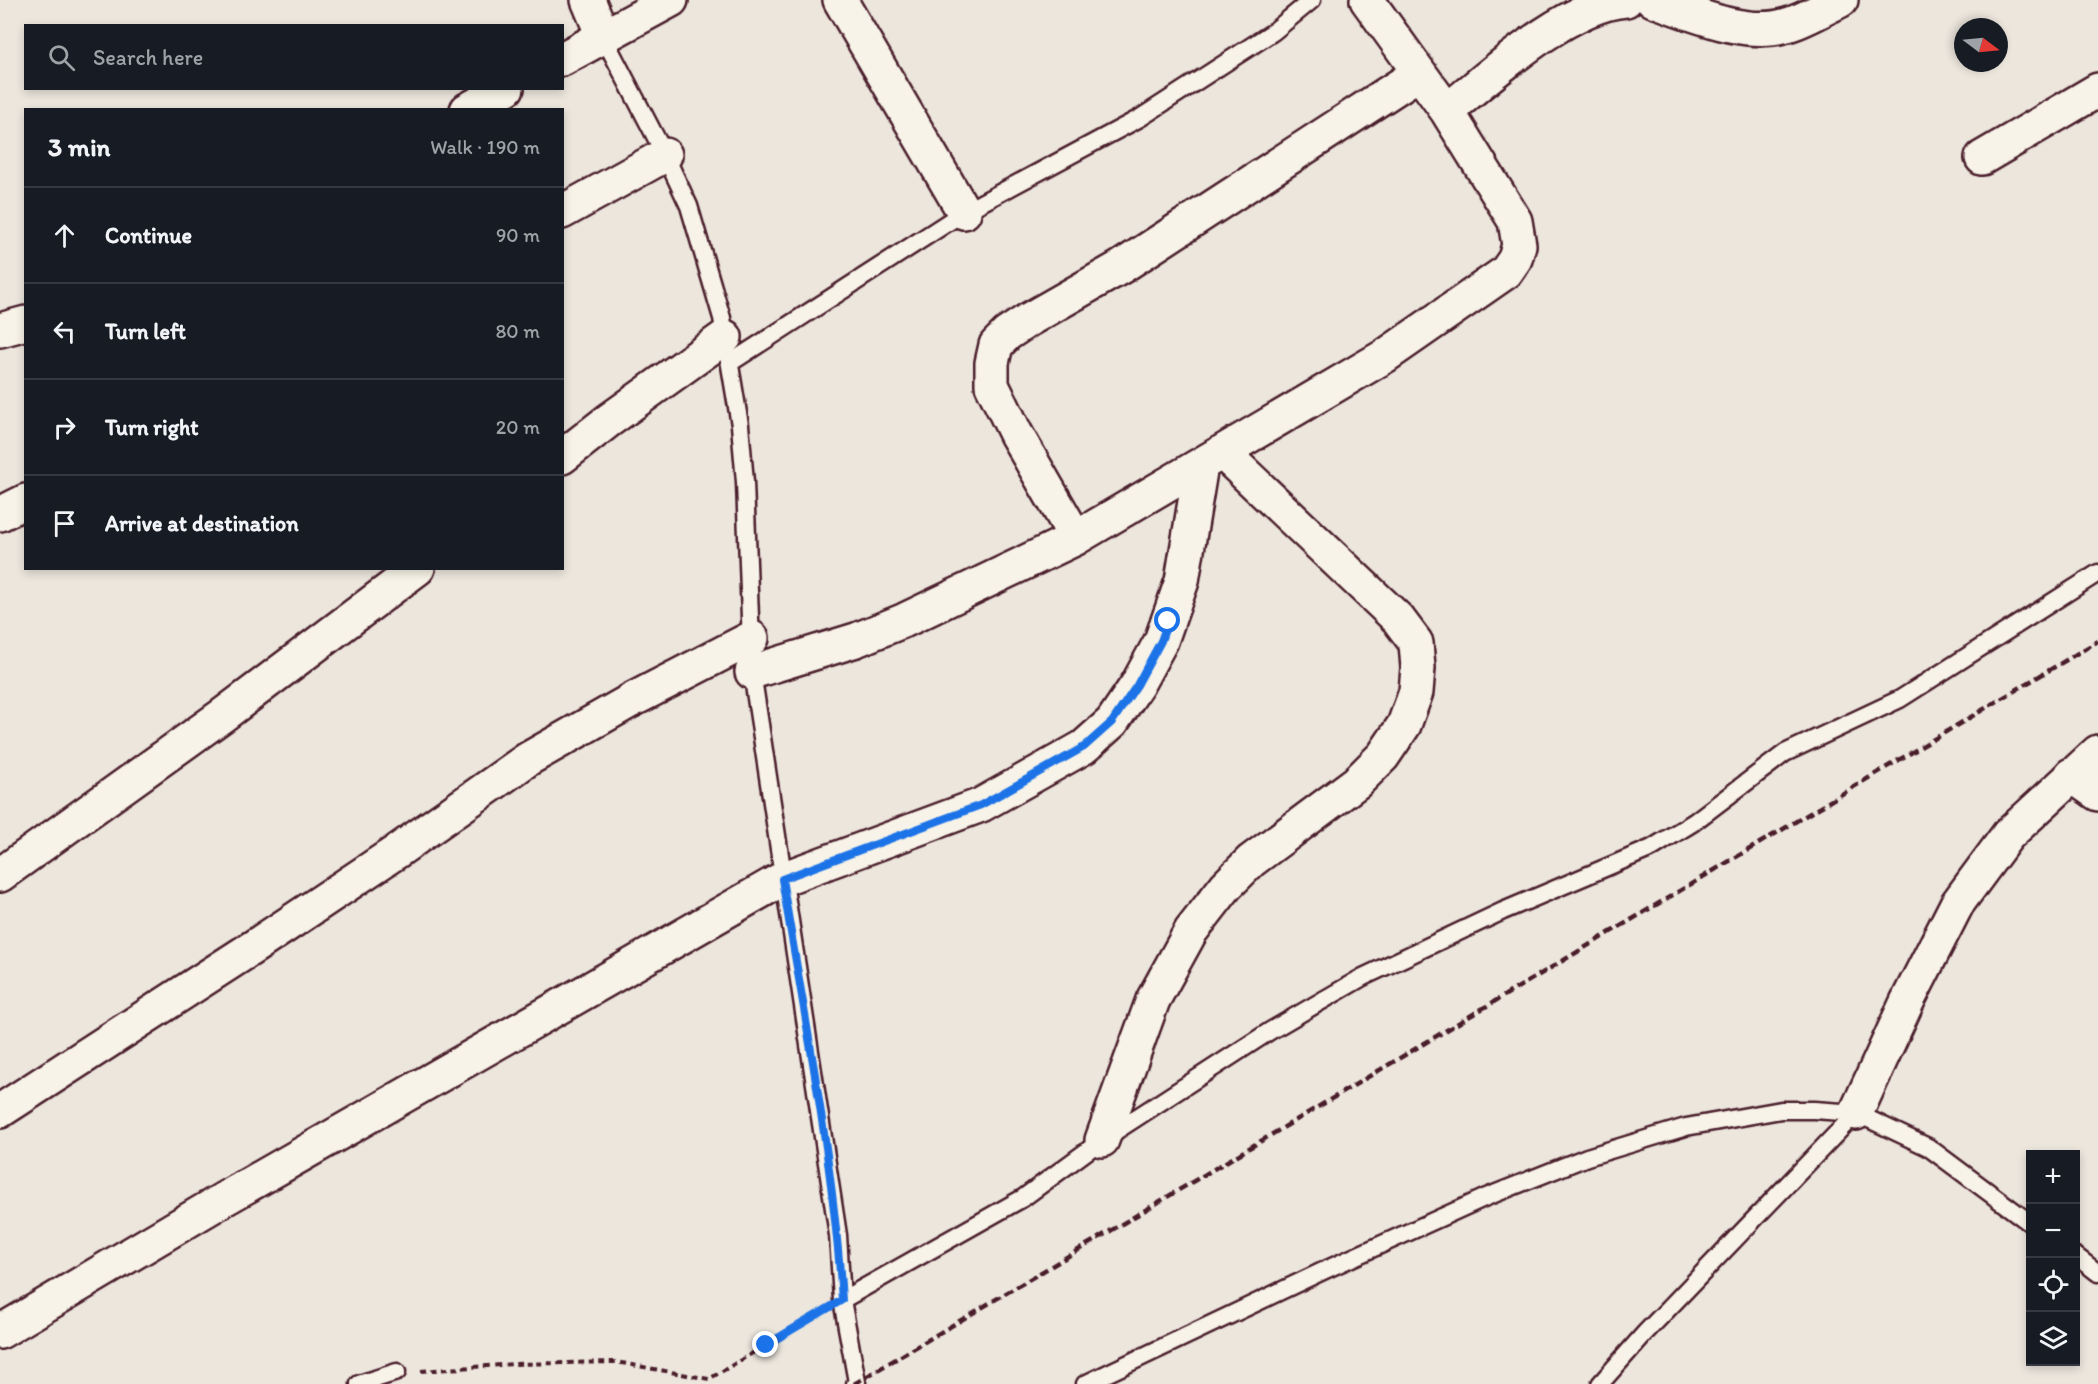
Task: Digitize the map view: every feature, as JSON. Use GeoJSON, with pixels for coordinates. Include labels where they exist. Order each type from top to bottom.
{"type":"FeatureCollection","features":[{"type":"Feature","properties":{"kind":"street"},"geometry":{"type":"LineString","coordinates":[[588,0],[604,38]]}},
{"type":"Feature","properties":{"kind":"street"},"geometry":{"type":"LineString","coordinates":[[564,58],[671,0]]}},
{"type":"Feature","properties":{"kind":"street"},"geometry":{"type":"LineString","coordinates":[[840,0],[964,212]]}},
{"type":"Feature","properties":{"kind":"street"},"geometry":{"type":"LineString","coordinates":[[752,672],[856,640],[905,620],[1076,538],[1385,356],[1506,272],[1515,259],[1519,245],[1515,221],[1447,111],[1366,0]]}},
{"type":"Feature","properties":{"kind":"street"},"geometry":{"type":"LineString","coordinates":[[1447,111],[1513,57],[1577,14],[1626,0]]}},
{"type":"Feature","properties":{"kind":"street"},"geometry":{"type":"LineString","coordinates":[[1653,0],[1747,29],[1786,26],[1841,0]]}},
{"type":"Feature","properties":{"kind":"street"},"geometry":{"type":"LineString","coordinates":[[1076,538],[1016,434],[992,385],[992,363],[996,345],[1006,334],[1122,267],[1419,73]]}},
{"type":"Feature","properties":{"kind":"street"},"geometry":{"type":"LineString","coordinates":[[471,108],[503,90]]}},
{"type":"Feature","properties":{"kind":"street"},"geometry":{"type":"LineString","coordinates":[[1982,158],[2098,90]]}},
{"type":"Feature","properties":{"kind":"street"},"geometry":{"type":"LineString","coordinates":[[564,211],[665,155]]}},
{"type":"Feature","properties":{"kind":"street"},"geometry":{"type":"LineString","coordinates":[[0,330],[24,324]]}},
{"type":"Feature","properties":{"kind":"street"},"geometry":{"type":"LineString","coordinates":[[564,455],[608,421],[727,350]]}},
{"type":"Feature","properties":{"kind":"street"},"geometry":{"type":"LineString","coordinates":[[0,1332],[224,1199],[782,879],[981,805],[1084,747],[1112,722],[1137,685],[1161,641],[1182,581],[1212,458]]}},
{"type":"Feature","properties":{"kind":"street"},"geometry":{"type":"LineString","coordinates":[[1102,1140],[1153,1000],[1191,931],[1226,886],[1251,861],[1357,782],[1383,756],[1404,725],[1416,693],[1418,668],[1416,643],[1398,619],[1212,458]]}},
{"type":"Feature","properties":{"kind":"street"},"geometry":{"type":"LineString","coordinates":[[0,514],[24,502]]}},
{"type":"Feature","properties":{"kind":"street"},"geometry":{"type":"LineString","coordinates":[[0,875],[223,715],[415,570]]}},
{"type":"Feature","properties":{"kind":"street"},"geometry":{"type":"LineString","coordinates":[[0,1111],[255,946],[396,852],[528,759],[647,691],[752,638]]}},
{"type":"Feature","properties":{"kind":"street"},"geometry":{"type":"LineString","coordinates":[[1856,1113],[1907,1002],[1957,904],[2008,835],[2098,752]]}},
{"type":"Feature","properties":{"kind":"street"},"geometry":{"type":"LineString","coordinates":[[2071,775],[2098,794]]}},
{"type":"Feature","properties":{"kind":"lane"},"geometry":{"type":"LineString","coordinates":[[727,350],[964,212],[1140,118],[1273,32],[1312,0]]}},
{"type":"Feature","properties":{"kind":"lane"},"geometry":{"type":"LineString","coordinates":[[604,38],[689,206],[705,257],[727,350],[740,425],[746,482],[752,672],[838,1235],[842,1300],[857,1382],[855,1384]]}},
{"type":"Feature","properties":{"kind":"lane"},"geometry":{"type":"LineString","coordinates":[[842,1300],[1023,1198],[1102,1140],[1270,1031],[1363,977],[1503,911],[1652,848],[1694,822],[1785,753],[1900,699],[2098,573]]}},
{"type":"Feature","properties":{"kind":"lane"},"geometry":{"type":"LineString","coordinates":[[1085,1384],[1325,1270],[1473,1203],[1587,1157],[1686,1127],[1781,1110],[1856,1113],[1928,1147],[2026,1219]]}},
{"type":"Feature","properties":{"kind":"lane"},"geometry":{"type":"LineString","coordinates":[[1600,1384],[1645,1333],[1856,1113]]}},
{"type":"Feature","properties":{"kind":"lane"},"geometry":{"type":"LineString","coordinates":[[2079,1258],[2098,1273]]}},
{"type":"Feature","properties":{"kind":"lane"},"geometry":{"type":"LineString","coordinates":[[359,1384],[397,1372]]}},
{"type":"Feature","properties":{"kind":"path"},"geometry":{"type":"LineString","coordinates":[[397,1372],[513,1364],[616,1362],[709,1379],[842,1300]]}},
{"type":"Feature","properties":{"kind":"railway"},"geometry":{"type":"LineString","coordinates":[[854,1384],[2098,641]]}},
{"type":"Feature","properties":{"kind":"route"},"geometry":{"type":"LineString","coordinates":[[766,1345],[842,1300],[838,1235],[782,879],[981,805],[1084,747],[1112,722],[1137,685],[1161,641],[1168,621]]}}]}
